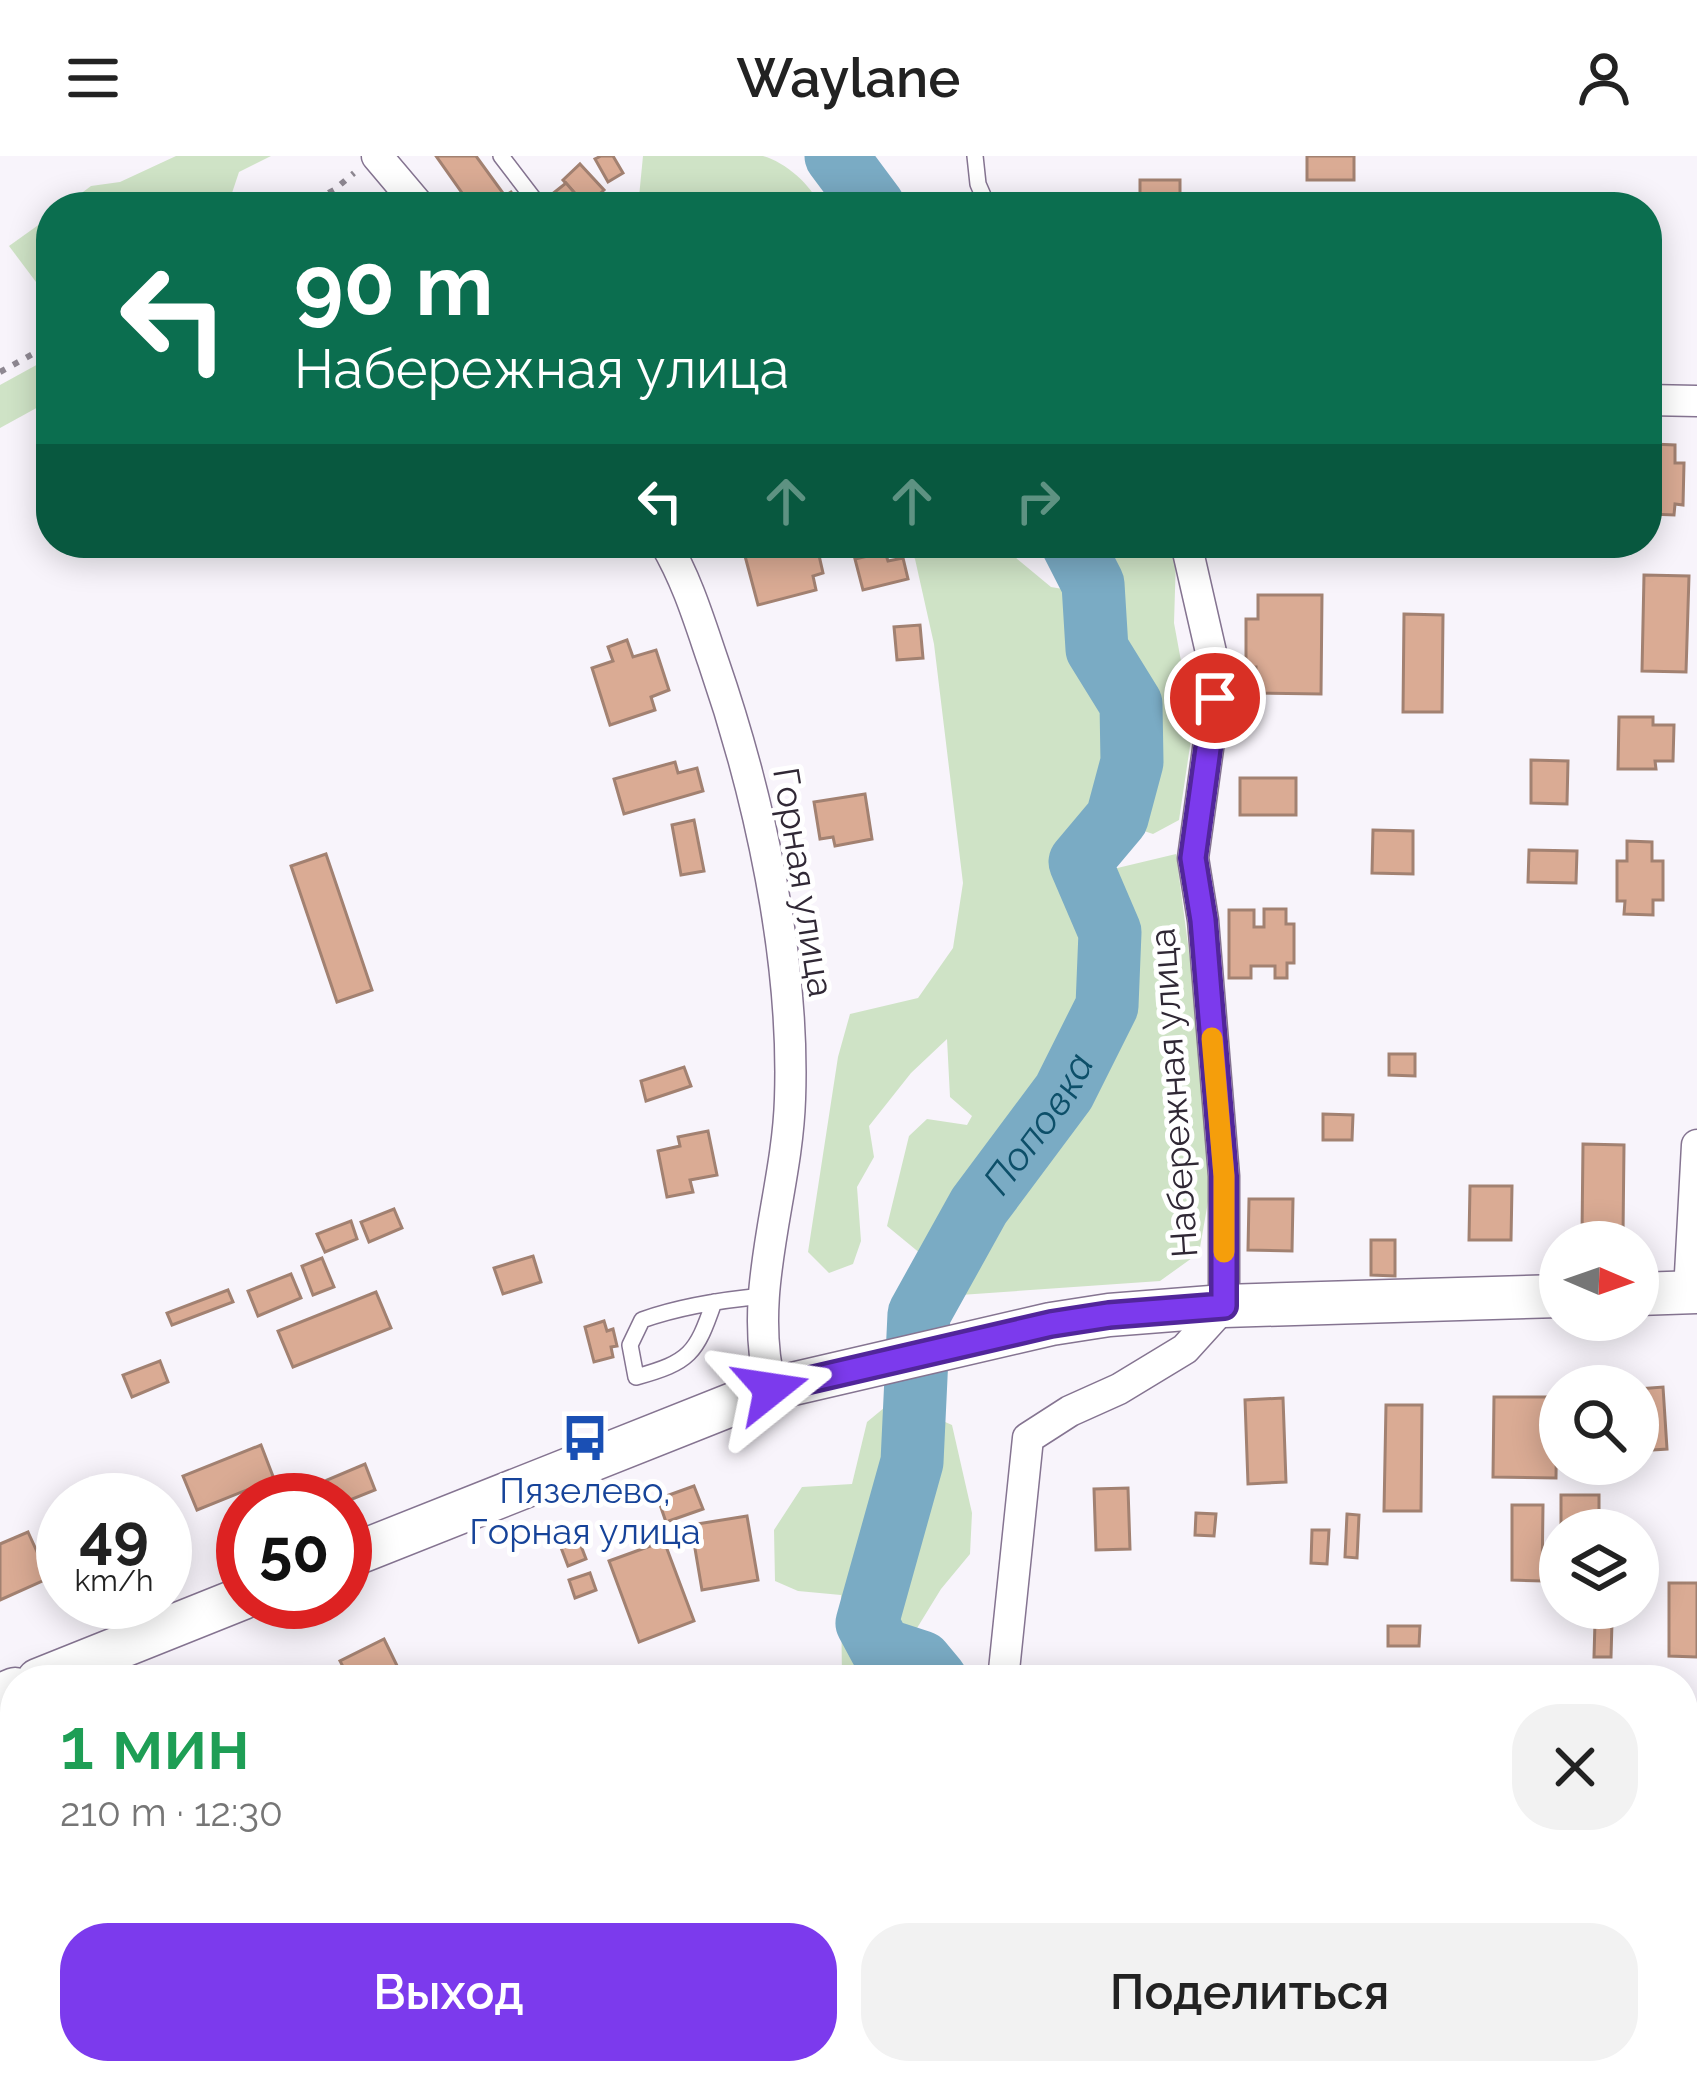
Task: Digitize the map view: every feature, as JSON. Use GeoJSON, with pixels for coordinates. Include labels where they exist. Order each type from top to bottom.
{"type":"FeatureCollection","features":[{"type":"Feature","properties":{"kind":"main road"},"geometry":{"type":"LineString","coordinates":[[1659,1293],[1693,1292]]}},
{"type":"Feature","properties":{"kind":"main road"},"geometry":{"type":"LineString","coordinates":[[372,1547],[771,1389],[1051,1324],[1224,1306],[1539,1297]]}},
{"type":"Feature","properties":{"kind":"main road"},"geometry":{"type":"LineString","coordinates":[[76,1665],[216,1609]]}},
{"type":"Feature","properties":{"kind":"street"},"geometry":{"type":"LineString","coordinates":[[369,162],[402,192]]}},
{"type":"Feature","properties":{"kind":"street"},"geometry":{"type":"LineString","coordinates":[[1662,400],[1697,401]]}},
{"type":"Feature","properties":{"kind":"street","name":"Горная улица"},"geometry":{"type":"LineString","coordinates":[[674,558],[743,747],[786,973],[790,1101],[763,1296],[763,1359],[771,1389]]}},
{"type":"Feature","properties":{"kind":"street","name":"Набережная улица"},"geometry":{"type":"LineString","coordinates":[[1005,1665],[1028,1438],[1185,1349],[1224,1306],[1224,1176],[1203,920],[1193,858],[1215,698],[1189,558]]}},
{"type":"Feature","properties":{"kind":"street"},"geometry":{"type":"LineString","coordinates":[[1693,1292],[1697,1145]]}},
{"type":"Feature","properties":{"kind":"lane"},"geometry":{"type":"LineString","coordinates":[[501,156],[529,192]]}},
{"type":"Feature","properties":{"kind":"lane"},"geometry":{"type":"LineString","coordinates":[[976,156],[981,192]]}},
{"type":"Feature","properties":{"kind":"lane"},"geometry":{"type":"LineString","coordinates":[[714,1302],[700,1341],[676,1366],[636,1377],[630,1345],[642,1319],[674,1308],[714,1302],[763,1296]]}},
{"type":"Feature","properties":{"kind":"path"},"geometry":{"type":"LineString","coordinates":[[330,192],[369,162]]}},
{"type":"Feature","properties":{"kind":"path"},"geometry":{"type":"LineString","coordinates":[[0,372],[36,352]]}},
{"type":"Feature","properties":{"kind":"green space"},"geometry":{"type":"Polygon","coordinates":[[[176,156],[271,156],[239,172],[232,192],[83,192],[91,186],[120,182],[176,156]]]}},
{"type":"Feature","properties":{"kind":"green space"},"geometry":{"type":"Polygon","coordinates":[[[643,156],[763,156],[780,163],[812,192],[639,192],[643,156]]]}},
{"type":"Feature","properties":{"kind":"green space"},"geometry":{"type":"Polygon","coordinates":[[[36,227],[36,282],[9,246],[36,227]]]}},
{"type":"Feature","properties":{"kind":"green space"},"geometry":{"type":"Polygon","coordinates":[[[36,365],[36,408],[0,428],[0,385],[36,365]]]}},
{"type":"Feature","properties":{"kind":"green space"},"geometry":{"type":"Polygon","coordinates":[[[1016,558],[1051,587],[1081,592],[1095,576],[1091,558],[1176,558],[1174,623],[1193,726],[1179,820],[1153,834],[1132,827],[1114,809],[1096,815],[1077,868],[1096,950],[1110,959],[1128,948],[1109,870],[1176,854],[1216,1156],[1199,1253],[1160,1281],[946,1296],[920,1278],[921,1254],[887,1226],[909,1136],[927,1119],[967,1125],[972,1116],[950,1097],[947,1039],[911,1073],[869,1126],[874,1157],[857,1187],[861,1241],[853,1264],[829,1273],[808,1252],[838,1057],[850,1014],[918,998],[953,948],[963,883],[934,644],[915,559],[1016,558]]]}},
{"type":"Feature","properties":{"kind":"green space"},"geometry":{"type":"Polygon","coordinates":[[[890,1403],[952,1425],[972,1513],[970,1554],[941,1589],[896,1665],[842,1665],[841,1595],[798,1591],[775,1581],[774,1530],[802,1487],[852,1484],[867,1422],[890,1403]]]}},
{"type":"Feature","properties":{"kind":"building"},"geometry":{"type":"Polygon","coordinates":[[[436,156],[476,156],[502,192],[461,192],[436,156]]]}},
{"type":"Feature","properties":{"kind":"building"},"geometry":{"type":"Polygon","coordinates":[[[613,156],[623,173],[608,182],[595,159],[613,156]]]}},
{"type":"Feature","properties":{"kind":"building"},"geometry":{"type":"Polygon","coordinates":[[[1307,156],[1354,156],[1354,180],[1307,180],[1307,156]]]}},
{"type":"Feature","properties":{"kind":"building"},"geometry":{"type":"Polygon","coordinates":[[[580,164],[604,190],[574,192],[563,180],[580,164]]]}},
{"type":"Feature","properties":{"kind":"building"},"geometry":{"type":"Polygon","coordinates":[[[1140,180],[1180,180],[1180,192],[1140,192],[1140,180]]]}},
{"type":"Feature","properties":{"kind":"building"},"geometry":{"type":"Polygon","coordinates":[[[1662,444],[1675,445],[1675,463],[1684,463],[1683,505],[1675,504],[1674,515],[1662,514],[1662,444]]]}},
{"type":"Feature","properties":{"kind":"building"},"geometry":{"type":"Polygon","coordinates":[[[746,558],[820,558],[823,573],[813,576],[816,590],[758,605],[746,558]]]}},
{"type":"Feature","properties":{"kind":"building"},"geometry":{"type":"Polygon","coordinates":[[[903,558],[908,579],[863,590],[855,559],[903,558]]]}},
{"type":"Feature","properties":{"kind":"building"},"geometry":{"type":"Polygon","coordinates":[[[1644,575],[1689,576],[1686,672],[1642,671],[1644,575]]]}},
{"type":"Feature","properties":{"kind":"building"},"geometry":{"type":"Polygon","coordinates":[[[1258,595],[1322,595],[1321,694],[1256,693],[1256,667],[1246,667],[1246,619],[1258,619],[1258,595]]]}},
{"type":"Feature","properties":{"kind":"building"},"geometry":{"type":"Polygon","coordinates":[[[1404,614],[1443,615],[1442,712],[1403,712],[1404,614]]]}},
{"type":"Feature","properties":{"kind":"building"},"geometry":{"type":"Polygon","coordinates":[[[920,625],[923,658],[897,660],[894,627],[920,625]]]}},
{"type":"Feature","properties":{"kind":"building"},"geometry":{"type":"Polygon","coordinates":[[[627,640],[633,657],[656,650],[669,690],[651,697],[655,710],[610,725],[592,668],[613,661],[608,647],[627,640]]]}},
{"type":"Feature","properties":{"kind":"building"},"geometry":{"type":"Polygon","coordinates":[[[1619,717],[1653,717],[1653,725],[1674,725],[1673,761],[1655,761],[1656,769],[1618,769],[1619,717]]]}},
{"type":"Feature","properties":{"kind":"building"},"geometry":{"type":"Polygon","coordinates":[[[1531,760],[1568,761],[1567,804],[1531,803],[1531,760]]]}},
{"type":"Feature","properties":{"kind":"building"},"geometry":{"type":"Polygon","coordinates":[[[675,762],[678,773],[697,768],[703,791],[624,814],[614,779],[675,762]]]}},
{"type":"Feature","properties":{"kind":"building"},"geometry":{"type":"Polygon","coordinates":[[[1240,778],[1296,778],[1296,815],[1240,815],[1240,778]]]}},
{"type":"Feature","properties":{"kind":"building"},"geometry":{"type":"Polygon","coordinates":[[[865,794],[872,839],[835,846],[833,837],[820,839],[814,802],[865,794]]]}},
{"type":"Feature","properties":{"kind":"building"},"geometry":{"type":"Polygon","coordinates":[[[694,820],[704,871],[681,875],[672,825],[694,820]]]}},
{"type":"Feature","properties":{"kind":"building"},"geometry":{"type":"Polygon","coordinates":[[[1373,830],[1413,831],[1413,874],[1372,873],[1373,830]]]}},
{"type":"Feature","properties":{"kind":"building"},"geometry":{"type":"Polygon","coordinates":[[[1627,841],[1652,842],[1652,861],[1663,861],[1663,900],[1653,900],[1653,915],[1624,914],[1625,901],[1617,901],[1617,861],[1627,861],[1627,841]]]}},
{"type":"Feature","properties":{"kind":"building"},"geometry":{"type":"Polygon","coordinates":[[[1529,850],[1577,851],[1576,883],[1528,882],[1529,850]]]}},
{"type":"Feature","properties":{"kind":"building"},"geometry":{"type":"Polygon","coordinates":[[[326,854],[372,990],[337,1002],[291,866],[326,854]]]}},
{"type":"Feature","properties":{"kind":"building"},"geometry":{"type":"Polygon","coordinates":[[[1264,909],[1286,909],[1286,924],[1294,924],[1294,963],[1287,963],[1287,978],[1275,978],[1275,966],[1251,966],[1251,978],[1229,978],[1229,910],[1254,910],[1254,927],[1264,927],[1264,909]]]}},
{"type":"Feature","properties":{"kind":"building"},"geometry":{"type":"Polygon","coordinates":[[[1389,1054],[1415,1054],[1415,1076],[1389,1075],[1389,1054]]]}},
{"type":"Feature","properties":{"kind":"building"},"geometry":{"type":"Polygon","coordinates":[[[684,1067],[691,1086],[646,1101],[641,1081],[684,1067]]]}},
{"type":"Feature","properties":{"kind":"building"},"geometry":{"type":"Polygon","coordinates":[[[1323,1114],[1353,1115],[1352,1140],[1323,1140],[1323,1114]]]}},
{"type":"Feature","properties":{"kind":"building"},"geometry":{"type":"Polygon","coordinates":[[[708,1131],[717,1175],[690,1180],[693,1192],[667,1197],[658,1151],[680,1146],[678,1137],[708,1131]]]}},
{"type":"Feature","properties":{"kind":"building"},"geometry":{"type":"Polygon","coordinates":[[[1583,1144],[1624,1145],[1623,1221],[1582,1221],[1583,1144]]]}},
{"type":"Feature","properties":{"kind":"building"},"geometry":{"type":"Polygon","coordinates":[[[1470,1186],[1512,1186],[1511,1240],[1469,1240],[1470,1186]]]}},
{"type":"Feature","properties":{"kind":"building"},"geometry":{"type":"Polygon","coordinates":[[[1249,1199],[1293,1199],[1292,1251],[1248,1250],[1249,1199]]]}},
{"type":"Feature","properties":{"kind":"building"},"geometry":{"type":"Polygon","coordinates":[[[394,1209],[402,1228],[369,1242],[361,1222],[394,1209]]]}},
{"type":"Feature","properties":{"kind":"building"},"geometry":{"type":"Polygon","coordinates":[[[351,1221],[357,1239],[325,1252],[317,1234],[351,1221]]]}},
{"type":"Feature","properties":{"kind":"building"},"geometry":{"type":"Polygon","coordinates":[[[1371,1240],[1395,1240],[1395,1276],[1371,1275],[1371,1240]]]}},
{"type":"Feature","properties":{"kind":"building"},"geometry":{"type":"Polygon","coordinates":[[[533,1256],[541,1282],[503,1294],[494,1268],[533,1256]]]}},
{"type":"Feature","properties":{"kind":"building"},"geometry":{"type":"Polygon","coordinates":[[[322,1258],[334,1287],[313,1295],[302,1266],[322,1258]]]}},
{"type":"Feature","properties":{"kind":"building"},"geometry":{"type":"Polygon","coordinates":[[[291,1274],[301,1298],[258,1316],[248,1291],[291,1274]]]}},
{"type":"Feature","properties":{"kind":"building"},"geometry":{"type":"Polygon","coordinates":[[[228,1290],[233,1302],[172,1325],[167,1313],[228,1290]]]}},
{"type":"Feature","properties":{"kind":"building"},"geometry":{"type":"Polygon","coordinates":[[[376,1292],[391,1328],[293,1367],[278,1331],[376,1292]]]}},
{"type":"Feature","properties":{"kind":"building"},"geometry":{"type":"Polygon","coordinates":[[[604,1321],[607,1331],[613,1329],[617,1346],[611,1347],[613,1357],[594,1362],[585,1327],[604,1321]]]}},
{"type":"Feature","properties":{"kind":"building"},"geometry":{"type":"Polygon","coordinates":[[[160,1361],[168,1382],[132,1397],[123,1375],[160,1361]]]}},
{"type":"Feature","properties":{"kind":"building"},"geometry":{"type":"Polygon","coordinates":[[[1659,1387],[1663,1387],[1667,1449],[1659,1450],[1659,1387]]]}},
{"type":"Feature","properties":{"kind":"building"},"geometry":{"type":"Polygon","coordinates":[[[1494,1397],[1539,1397],[1539,1478],[1493,1477],[1494,1397]]]}},
{"type":"Feature","properties":{"kind":"building"},"geometry":{"type":"Polygon","coordinates":[[[1283,1398],[1286,1482],[1248,1484],[1245,1400],[1283,1398]]]}},
{"type":"Feature","properties":{"kind":"building"},"geometry":{"type":"Polygon","coordinates":[[[1386,1405],[1422,1405],[1421,1511],[1384,1511],[1386,1405]]]}},
{"type":"Feature","properties":{"kind":"building"},"geometry":{"type":"Polygon","coordinates":[[[261,1445],[272,1473],[216,1473],[216,1502],[197,1510],[191,1473],[261,1445]]]}},
{"type":"Feature","properties":{"kind":"building"},"geometry":{"type":"Polygon","coordinates":[[[365,1464],[368,1473],[344,1473],[365,1464]]]}},
{"type":"Feature","properties":{"kind":"building"},"geometry":{"type":"Polygon","coordinates":[[[694,1486],[703,1509],[666,1522],[658,1499],[694,1486]]]}},
{"type":"Feature","properties":{"kind":"building"},"geometry":{"type":"Polygon","coordinates":[[[1128,1488],[1130,1549],[1096,1550],[1094,1489],[1128,1488]]]}},
{"type":"Feature","properties":{"kind":"building"},"geometry":{"type":"Polygon","coordinates":[[[1561,1495],[1599,1495],[1599,1509],[1561,1509],[1561,1495]]]}},
{"type":"Feature","properties":{"kind":"building"},"geometry":{"type":"Polygon","coordinates":[[[1512,1505],[1543,1505],[1539,1509],[1539,1581],[1512,1580],[1512,1505]]]}},
{"type":"Feature","properties":{"kind":"building"},"geometry":{"type":"Polygon","coordinates":[[[1196,1513],[1216,1514],[1214,1536],[1195,1535],[1196,1513]]]}},
{"type":"Feature","properties":{"kind":"building"},"geometry":{"type":"Polygon","coordinates":[[[1347,1514],[1359,1515],[1357,1558],[1345,1557],[1347,1514]]]}},
{"type":"Feature","properties":{"kind":"building"},"geometry":{"type":"Polygon","coordinates":[[[747,1516],[758,1580],[702,1590],[691,1525],[747,1516]]]}},
{"type":"Feature","properties":{"kind":"building"},"geometry":{"type":"Polygon","coordinates":[[[575,1530],[586,1559],[568,1566],[557,1537],[575,1530]]]}},
{"type":"Feature","properties":{"kind":"building"},"geometry":{"type":"Polygon","coordinates":[[[1312,1530],[1329,1530],[1327,1564],[1311,1563],[1312,1530]]]}},
{"type":"Feature","properties":{"kind":"building"},"geometry":{"type":"Polygon","coordinates":[[[28,1532],[36,1550],[36,1584],[0,1600],[0,1544],[28,1532]]]}},
{"type":"Feature","properties":{"kind":"building"},"geometry":{"type":"Polygon","coordinates":[[[664,1541],[694,1621],[639,1642],[609,1561],[664,1541]]]}},
{"type":"Feature","properties":{"kind":"building"},"geometry":{"type":"Polygon","coordinates":[[[590,1573],[596,1590],[575,1598],[569,1580],[590,1573]]]}},
{"type":"Feature","properties":{"kind":"building"},"geometry":{"type":"Polygon","coordinates":[[[1669,1583],[1697,1583],[1697,1657],[1669,1656],[1669,1583]]]}},
{"type":"Feature","properties":{"kind":"building"},"geometry":{"type":"Polygon","coordinates":[[[1388,1626],[1420,1626],[1419,1646],[1388,1646],[1388,1626]]]}},
{"type":"Feature","properties":{"kind":"building"},"geometry":{"type":"Polygon","coordinates":[[[1595,1629],[1612,1629],[1611,1657],[1594,1657],[1595,1629]]]}},
{"type":"Feature","properties":{"kind":"building"},"geometry":{"type":"Polygon","coordinates":[[[384,1639],[397,1665],[342,1665],[340,1661],[384,1639]]]}},
{"type":"Feature","properties":{"kind":"waterway","name":"Поповка"},"geometry":{"type":"LineString","coordinates":[[836,156],[863,192]]}},
{"type":"Feature","properties":{"kind":"waterway","name":"Поповка"},"geometry":{"type":"LineString","coordinates":[[924,1665],[881,1649],[867,1623],[912,1462],[919,1314],[979,1206],[1064,1092],[1107,1006],[1110,932],[1080,862],[1117,818],[1132,762],[1131,704],[1097,649],[1093,584],[1080,558]]}},
{"type":"Feature","properties":{"kind":"slow traffic"},"geometry":{"type":"LineString","coordinates":[[1212,1038],[1224,1176],[1224,1252]]}},
{"type":"Feature","properties":{"kind":"place","name":"Пязелево, Горная улица"},"geometry":{"type":"Point","coordinates":[585,1438]}},
{"type":"Feature","properties":{"kind":"route"},"geometry":{"type":"LineString","coordinates":[[771,1389],[1051,1324],[1224,1306],[1224,1176],[1203,920],[1193,858],[1215,698]]}}]}
